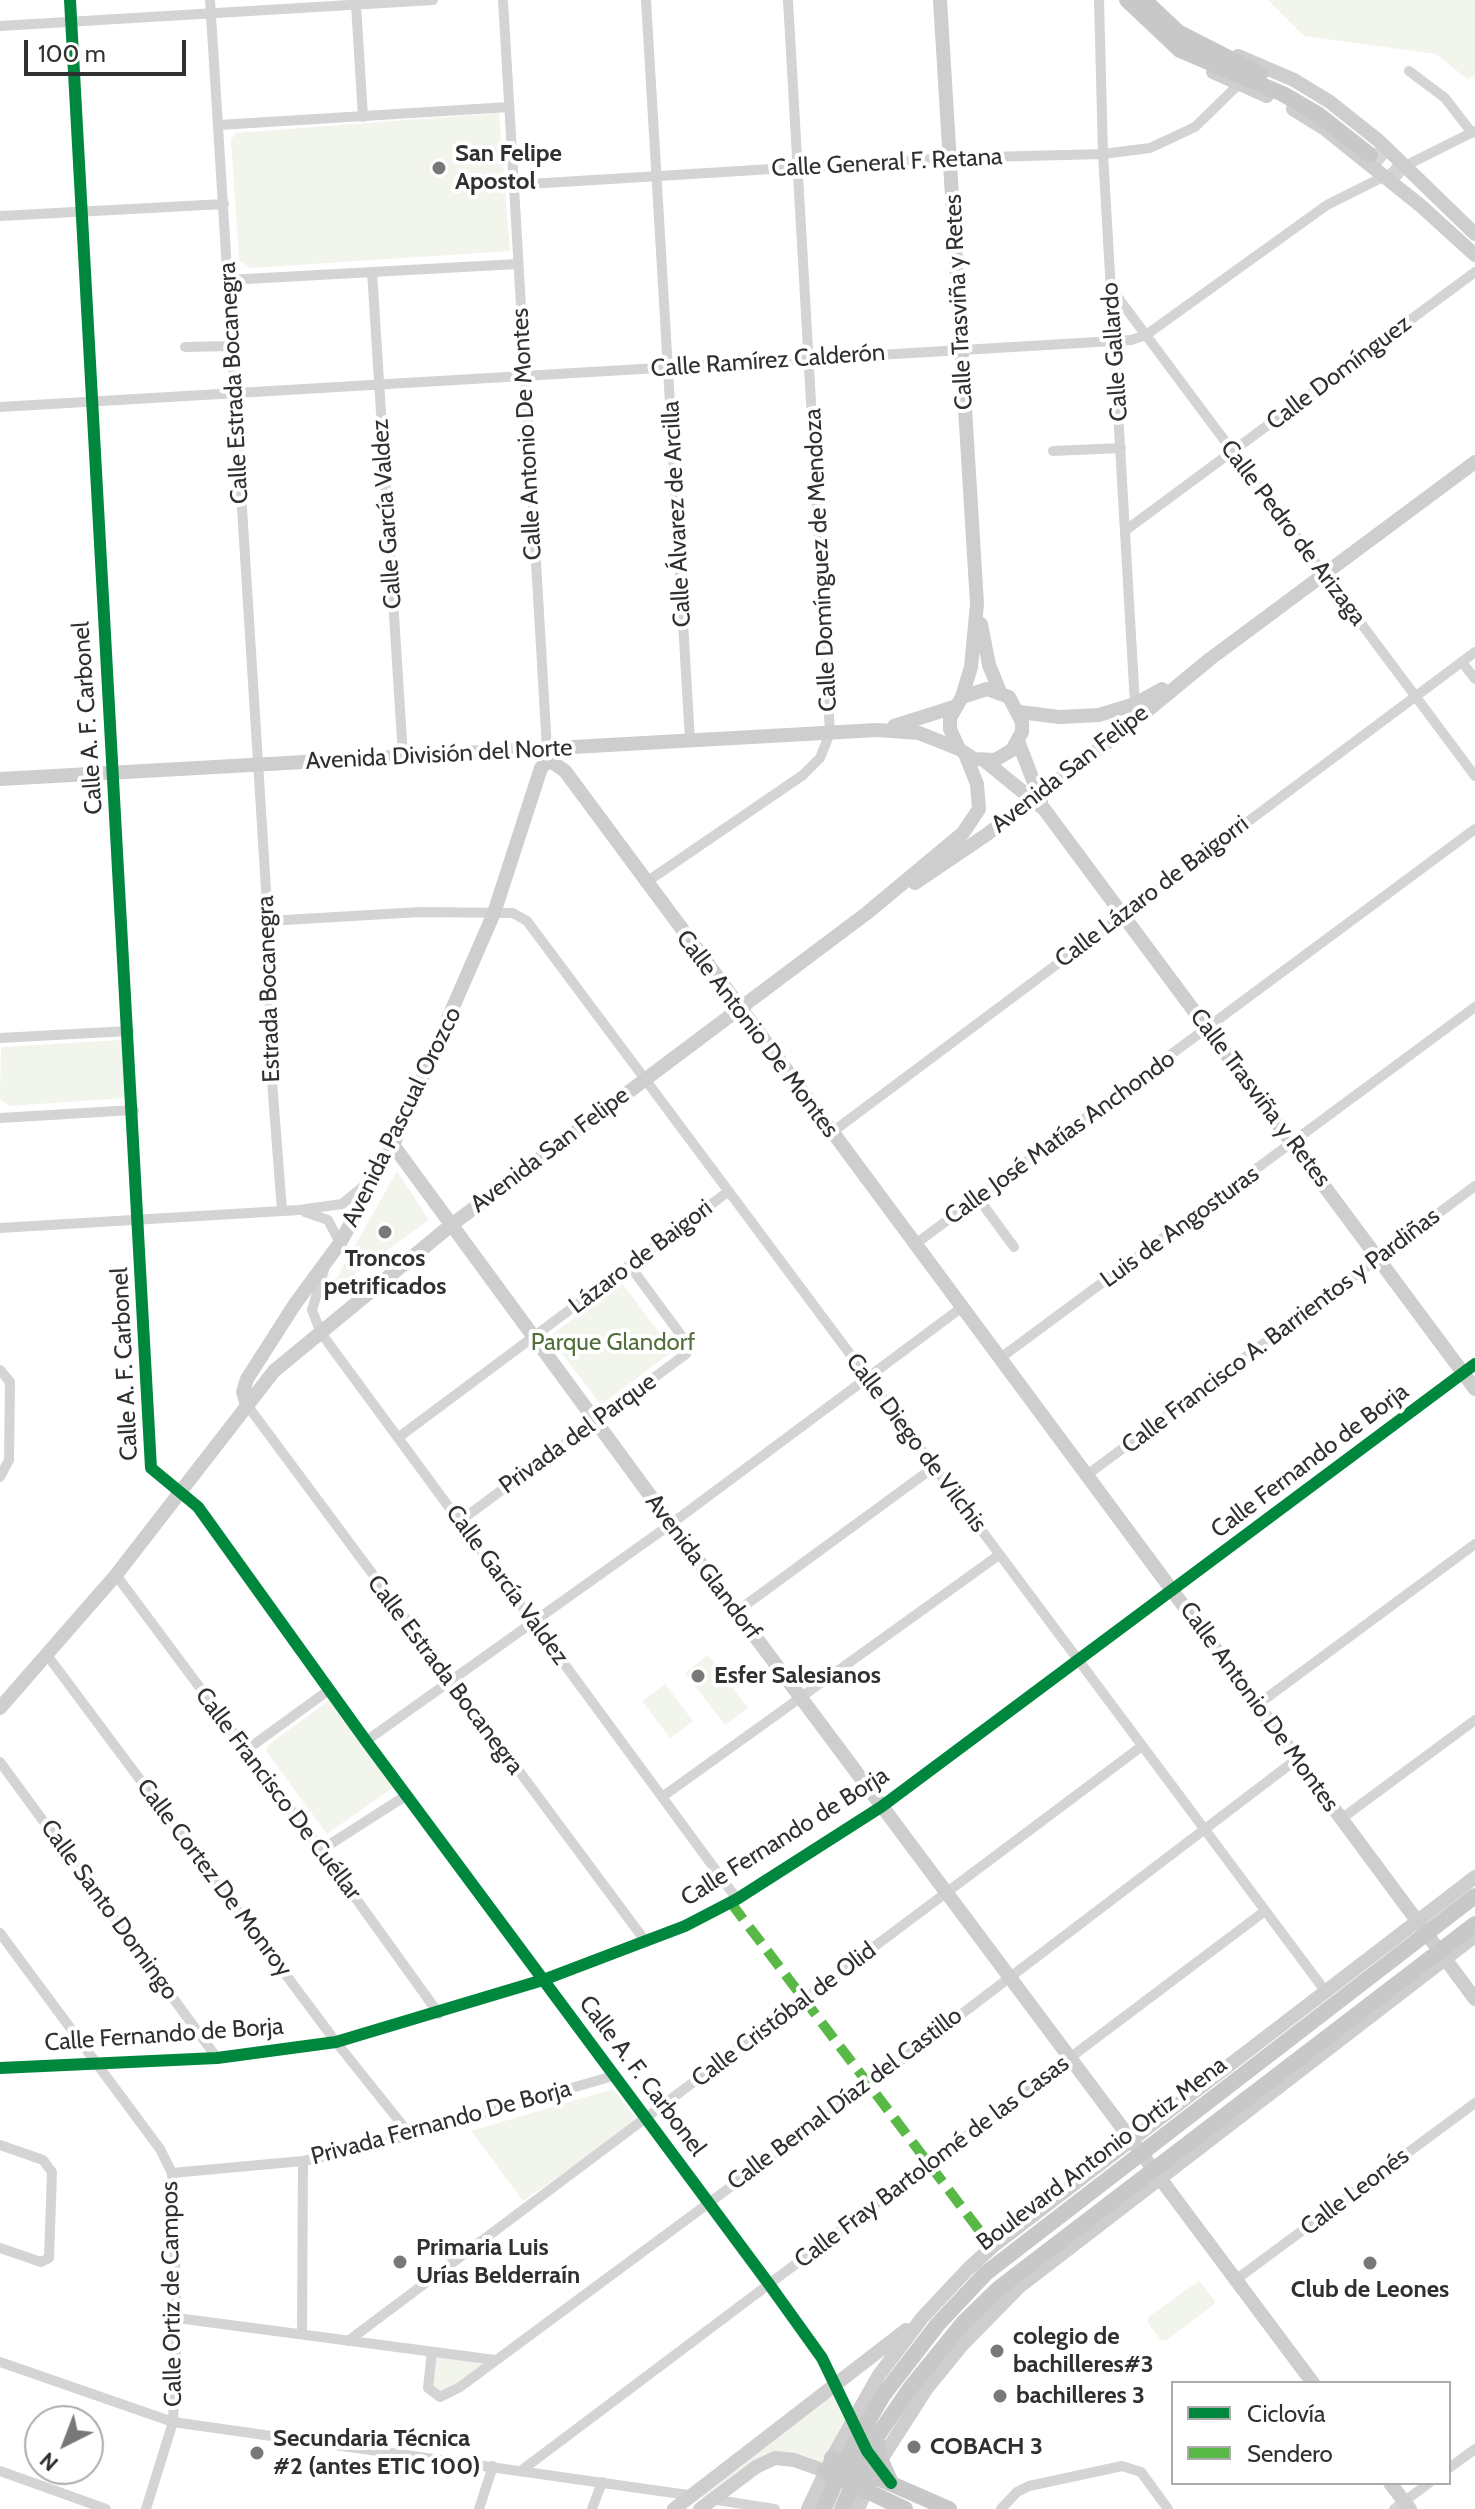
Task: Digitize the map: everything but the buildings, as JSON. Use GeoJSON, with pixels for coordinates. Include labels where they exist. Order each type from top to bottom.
{"type":"FeatureCollection","features":[{"type":"Feature","properties":{"kind":"main road","name":"Calle Trasviña y Retes"},"geometry":{"type":"LineString","coordinates":[[940,0],[977,604],[989,665],[1000,692]]}},
{"type":"Feature","properties":{"kind":"main road"},"geometry":{"type":"LineString","coordinates":[[1127,0],[1199,65],[1307,117],[1475,255]]}},
{"type":"Feature","properties":{"kind":"main road"},"geometry":{"type":"LineString","coordinates":[[1144,0],[1158,16],[1202,48],[1307,98],[1372,152],[1283,94],[1180,50]]}},
{"type":"Feature","properties":{"kind":"main road"},"geometry":{"type":"LineString","coordinates":[[1202,48],[1255,62],[1312,89],[1365,129],[1475,234]]}},
{"type":"Feature","properties":{"kind":"main road","name":"Avenida San Felipe"},"geometry":{"type":"LineString","coordinates":[[867,913],[953,858],[1125,729],[1190,674],[1475,462]]}},
{"type":"Feature","properties":{"kind":"main road","name":"Calle Trasviña y Retes"},"geometry":{"type":"LineString","coordinates":[[958,702],[971,667],[977,604]]}},
{"type":"Feature","properties":{"kind":"main road","name":"Avenida San Felipe"},"geometry":{"type":"LineString","coordinates":[[1020,712],[1072,717],[1109,713],[1135,704],[1190,674]]}},
{"type":"Feature","properties":{"kind":"main road"},"geometry":{"type":"LineString","coordinates":[[974,690],[1000,692],[1020,712],[1022,732],[1018,741],[1004,756],[985,761],[962,752],[950,729],[958,702],[974,690]]}},
{"type":"Feature","properties":{"kind":"main road","name":"Avenida División del Norte"},"geometry":{"type":"LineString","coordinates":[[877,730],[958,702]]}},
{"type":"Feature","properties":{"kind":"main road","name":"Avenida División del Norte"},"geometry":{"type":"LineString","coordinates":[[0,779],[259,767],[403,756],[548,754],[690,740],[877,730],[919,733],[962,752]]}},
{"type":"Feature","properties":{"kind":"main road","name":"Calle Trasviña y Retes"},"geometry":{"type":"LineString","coordinates":[[1018,741],[1035,796],[1044,809],[1379,1258],[1469,1369],[1475,1389]]}},
{"type":"Feature","properties":{"kind":"main road","name":"Avenida San Felipe"},"geometry":{"type":"LineString","coordinates":[[247,1405],[274,1371],[450,1226],[867,913],[952,843],[976,818],[979,793],[962,752]]}},
{"type":"Feature","properties":{"kind":"main road","name":"Calle Antonio De Montes"},"geometry":{"type":"LineString","coordinates":[[548,754],[565,771],[1422,1928]]}},
{"type":"Feature","properties":{"kind":"main road","name":"Avenida Pascual Orozco"},"geometry":{"type":"LineString","coordinates":[[0,1708],[116,1575],[247,1405],[243,1392],[247,1379],[295,1304],[340,1243],[393,1145],[494,913],[548,754]]}},
{"type":"Feature","properties":{"kind":"main road","name":"Calle Trasviña y Retes"},"geometry":{"type":"LineString","coordinates":[[985,761],[1035,796]]}},
{"type":"Feature","properties":{"kind":"main road","name":"Avenida Glandorf"},"geometry":{"type":"LineString","coordinates":[[393,1145],[736,1612],[1311,2381]]}},
{"type":"Feature","properties":{"kind":"main road"},"geometry":{"type":"LineString","coordinates":[[1252,2060],[1326,1992],[1422,1928],[1475,1877]]}},
{"type":"Feature","properties":{"kind":"main road","name":"Boulevard Antonio Ortiz Mena"},"geometry":{"type":"LineString","coordinates":[[824,2509],[927,2366],[980,2305],[1146,2160],[1252,2060],[1422,1928],[1475,1896]]}},
{"type":"Feature","properties":{"kind":"main road","name":"Boulevard Antonio Ortiz Mena"},"geometry":{"type":"LineString","coordinates":[[1146,2160],[1442,1956],[1475,1924]]}},
{"type":"Feature","properties":{"kind":"main road"},"geometry":{"type":"LineString","coordinates":[[1422,1928],[1475,1999]]}},
{"type":"Feature","properties":{"kind":"main road"},"geometry":{"type":"LineString","coordinates":[[1442,1956],[1475,1936]]}},
{"type":"Feature","properties":{"kind":"main road"},"geometry":{"type":"LineString","coordinates":[[674,2509],[922,2318],[992,2247],[1146,2160]]}},
{"type":"Feature","properties":{"kind":"main road"},"geometry":{"type":"LineString","coordinates":[[808,2509],[927,2388],[981,2325],[1045,2266],[1146,2160]]}},
{"type":"Feature","properties":{"kind":"main road"},"geometry":{"type":"LineString","coordinates":[[858,2509],[857,2461],[922,2318]]}},
{"type":"Feature","properties":{"kind":"main road"},"geometry":{"type":"LineString","coordinates":[[700,2509],[756,2467],[775,2458],[857,2461],[891,2483],[949,2509]]}},
{"type":"Feature","properties":{"kind":"main road"},"geometry":{"type":"LineString","coordinates":[[857,2461],[905,2509]]}},
{"type":"Feature","properties":{"kind":"main road","name":"Boulevard Antonio Ortiz Mena"},"geometry":{"type":"LineString","coordinates":[[842,2509],[857,2461]]}},
{"type":"Feature","properties":{"kind":"main road"},"geometry":{"type":"LineString","coordinates":[[1391,2485],[1403,2506]]}},
{"type":"Feature","properties":{"kind":"street","name":"Calle A. F. Carbonel"},"geometry":{"type":"LineString","coordinates":[[70,0],[134,1110],[151,1468],[198,1507],[366,1741],[769,2284],[837,2384],[857,2461]]}},
{"type":"Feature","properties":{"kind":"street","name":"Calle Estrada Bocanegra"},"geometry":{"type":"LineString","coordinates":[[210,0],[259,767]]}},
{"type":"Feature","properties":{"kind":"street"},"geometry":{"type":"LineString","coordinates":[[0,26],[433,0]]}},
{"type":"Feature","properties":{"kind":"street","name":"Calle Antonio De Montes"},"geometry":{"type":"LineString","coordinates":[[503,0],[548,754]]}},
{"type":"Feature","properties":{"kind":"street","name":"Calle Álvarez de Arcilla"},"geometry":{"type":"LineString","coordinates":[[646,0],[690,740]]}},
{"type":"Feature","properties":{"kind":"street","name":"Calle Domínguez de Mendoza"},"geometry":{"type":"LineString","coordinates":[[645,883],[809,770],[825,750],[830,733],[788,0]]}},
{"type":"Feature","properties":{"kind":"street","name":"Calle Gallardo"},"geometry":{"type":"LineString","coordinates":[[1099,0],[1103,154],[1135,704]]}},
{"type":"Feature","properties":{"kind":"street"},"geometry":{"type":"LineString","coordinates":[[356,5],[363,117]]}},
{"type":"Feature","properties":{"kind":"street"},"geometry":{"type":"LineString","coordinates":[[1409,71],[1445,98],[1473,132]]}},
{"type":"Feature","properties":{"kind":"street","name":"Calle General F. Retana"},"geometry":{"type":"LineString","coordinates":[[513,185],[950,158],[1103,154],[1150,148],[1178,138],[1195,127],[1239,84]]}},
{"type":"Feature","properties":{"kind":"street"},"geometry":{"type":"LineString","coordinates":[[219,125],[509,107]]}},
{"type":"Feature","properties":{"kind":"street","name":"Calle Ramírez Calderón"},"geometry":{"type":"LineString","coordinates":[[0,407],[1116,342],[1146,335],[1299,222],[1473,132]]}},
{"type":"Feature","properties":{"kind":"street"},"geometry":{"type":"LineString","coordinates":[[0,216],[224,204]]}},
{"type":"Feature","properties":{"kind":"street"},"geometry":{"type":"LineString","coordinates":[[228,280],[517,264]]}},
{"type":"Feature","properties":{"kind":"street","name":"Calle García Valdez"},"geometry":{"type":"LineString","coordinates":[[372,272],[403,756]]}},
{"type":"Feature","properties":{"kind":"street","name":"Calle Domínguez"},"geometry":{"type":"LineString","coordinates":[[1126,530],[1475,272]]}},
{"type":"Feature","properties":{"kind":"street","name":"Calle Pedro de Arizaga"},"geometry":{"type":"LineString","coordinates":[[1111,289],[1475,776]]}},
{"type":"Feature","properties":{"kind":"street"},"geometry":{"type":"LineString","coordinates":[[185,347],[231,346]]}},
{"type":"Feature","properties":{"kind":"street"},"geometry":{"type":"LineString","coordinates":[[1053,451],[1121,448]]}},
{"type":"Feature","properties":{"kind":"street","name":"Calle Lázaro de Baigorri"},"geometry":{"type":"LineString","coordinates":[[831,1133],[1475,652]]}},
{"type":"Feature","properties":{"kind":"street"},"geometry":{"type":"LineString","coordinates":[[1462,662],[1475,679]]}},
{"type":"Feature","properties":{"kind":"street","name":"Estrada Bocanegra"},"geometry":{"type":"LineString","coordinates":[[259,767],[268,921],[272,1081],[282,1211]]}},
{"type":"Feature","properties":{"kind":"street","name":"Calle José Matías Anchondo"},"geometry":{"type":"LineString","coordinates":[[914,1245],[1475,829]]}},
{"type":"Feature","properties":{"kind":"street","name":"Calle Diego de Vilchis"},"geometry":{"type":"LineString","coordinates":[[268,921],[420,912],[513,913],[527,921],[1326,1992]]}},
{"type":"Feature","properties":{"kind":"street","name":"Luis de Angosturas"},"geometry":{"type":"LineString","coordinates":[[999,1359],[1475,1007]]}},
{"type":"Feature","properties":{"kind":"street"},"geometry":{"type":"LineString","coordinates":[[0,1038],[129,1031]]}},
{"type":"Feature","properties":{"kind":"street"},"geometry":{"type":"LineString","coordinates":[[0,1118],[134,1110]]}},
{"type":"Feature","properties":{"kind":"street"},"geometry":{"type":"LineString","coordinates":[[0,1228],[299,1210],[347,1202],[379,1173]]}},
{"type":"Feature","properties":{"kind":"street","name":"Calle Francisco A. Barrientos y Pardiñas"},"geometry":{"type":"LineString","coordinates":[[1087,1475],[1475,1186]]}},
{"type":"Feature","properties":{"kind":"street","name":"Lázaro de Baigori"},"geometry":{"type":"LineString","coordinates":[[399,1437],[729,1191]]}},
{"type":"Feature","properties":{"kind":"street"},"geometry":{"type":"LineString","coordinates":[[978,1198],[1014,1247]]}},
{"type":"Feature","properties":{"kind":"street"},"geometry":{"type":"LineString","coordinates":[[299,1210],[328,1220],[340,1243]]}},
{"type":"Feature","properties":{"kind":"street","name":"Calle García Valdez"},"geometry":{"type":"LineString","coordinates":[[328,1261],[313,1302],[321,1333],[737,1899]]}},
{"type":"Feature","properties":{"kind":"street","name":"Privada del Parque"},"geometry":{"type":"LineString","coordinates":[[460,1521],[688,1350],[686,1342],[630,1266]]}},
{"type":"Feature","properties":{"kind":"street"},"geometry":{"type":"LineString","coordinates":[[366,1741],[671,1524],[961,1308]]}},
{"type":"Feature","properties":{"kind":"street","name":"Calle Fernando de Borja"},"geometry":{"type":"LineString","coordinates":[[0,2068],[217,2058],[336,2042],[439,2014],[543,1980],[646,1942],[737,1899],[881,1807],[1469,1369]]}},
{"type":"Feature","properties":{"kind":"street"},"geometry":{"type":"LineString","coordinates":[[0,1370],[10,1382],[9,1460],[0,1477]]}},
{"type":"Feature","properties":{"kind":"street","name":"Calle Estrada Bocanegra"},"geometry":{"type":"LineString","coordinates":[[247,1405],[646,1942]]}},
{"type":"Feature","properties":{"kind":"street"},"geometry":{"type":"LineString","coordinates":[[736,1612],[934,1467]]}},
{"type":"Feature","properties":{"kind":"street"},"geometry":{"type":"LineString","coordinates":[[1257,1705],[1475,1544]]}},
{"type":"Feature","properties":{"kind":"street"},"geometry":{"type":"LineString","coordinates":[[662,1797],[802,1700],[999,1555]]}},
{"type":"Feature","properties":{"kind":"street","name":"Calle Francisco De Cuéllar"},"geometry":{"type":"LineString","coordinates":[[116,1575],[439,2014]]}},
{"type":"Feature","properties":{"kind":"street","name":"Calle Cortez De Monroy"},"geometry":{"type":"LineString","coordinates":[[47,1655],[336,2042],[412,2137]]}},
{"type":"Feature","properties":{"kind":"street"},"geometry":{"type":"LineString","coordinates":[[245,1751],[329,1690]]}},
{"type":"Feature","properties":{"kind":"street"},"geometry":{"type":"LineString","coordinates":[[1341,1819],[1475,1720]]}},
{"type":"Feature","properties":{"kind":"street","name":"Calle Cristóbal de Olid"},"geometry":{"type":"LineString","coordinates":[[348,2341],[805,2002],[1142,1746]]}},
{"type":"Feature","properties":{"kind":"street","name":"Calle Bernal Díaz del Castillo"},"geometry":{"type":"LineString","coordinates":[[432,2352],[428,2386],[436,2397],[450,2393],[867,2086],[1297,1759]]}},
{"type":"Feature","properties":{"kind":"street","name":"Calle Santo Domingo"},"geometry":{"type":"LineString","coordinates":[[0,1762],[217,2058]]}},
{"type":"Feature","properties":{"kind":"street"},"geometry":{"type":"LineString","coordinates":[[321,1850],[407,1795]]}},
{"type":"Feature","properties":{"kind":"street","name":"Calle Fray Bartolomé de las Casas"},"geometry":{"type":"LineString","coordinates":[[522,2470],[1265,1911]]}},
{"type":"Feature","properties":{"kind":"street","name":"Calle Ortiz de Campos"},"geometry":{"type":"LineString","coordinates":[[0,1933],[160,2149],[172,2173],[177,2318],[173,2422],[146,2509]]}},
{"type":"Feature","properties":{"kind":"street","name":"Privada Fernando De Borja"},"geometry":{"type":"LineString","coordinates":[[172,2173],[303,2161],[412,2137],[613,2076]]}},
{"type":"Feature","properties":{"kind":"street","name":"Calle Leonés"},"geometry":{"type":"LineString","coordinates":[[1234,2281],[1475,2103]]}},
{"type":"Feature","properties":{"kind":"street"},"geometry":{"type":"LineString","coordinates":[[0,2145],[43,2160],[52,2172],[51,2255],[41,2262],[0,2248]]}},
{"type":"Feature","properties":{"kind":"street"},"geometry":{"type":"LineString","coordinates":[[302,2334],[303,2161]]}},
{"type":"Feature","properties":{"kind":"street"},"geometry":{"type":"LineString","coordinates":[[177,2318],[495,2360]]}},
{"type":"Feature","properties":{"kind":"street"},"geometry":{"type":"LineString","coordinates":[[0,2362],[173,2422],[522,2470],[775,2509]]}},
{"type":"Feature","properties":{"kind":"street"},"geometry":{"type":"LineString","coordinates":[[1451,2467],[1475,2449]]}},
{"type":"Feature","properties":{"kind":"street"},"geometry":{"type":"LineString","coordinates":[[479,2509],[493,2466]]}},
{"type":"Feature","properties":{"kind":"street"},"geometry":{"type":"LineString","coordinates":[[1001,2509],[1017,2492],[1029,2486],[1122,2466],[1141,2472],[1168,2509]]}},
{"type":"Feature","properties":{"kind":"street"},"geometry":{"type":"LineString","coordinates":[[0,2471],[106,2509]]}},
{"type":"Feature","properties":{"kind":"street"},"geometry":{"type":"LineString","coordinates":[[592,2509],[602,2482]]}},
{"type":"Feature","properties":{"kind":"street"},"geometry":{"type":"LineString","coordinates":[[1403,2506],[1427,2485]]}},
{"type":"Feature","properties":{"kind":"green space"},"geometry":{"type":"Polygon","coordinates":[[[1268,0],[1475,0],[1475,75],[1467,79],[1436,54],[1304,36],[1268,0]]]}},
{"type":"Feature","properties":{"kind":"green space"},"geometry":{"type":"Polygon","coordinates":[[[499,113],[510,251],[251,268],[239,260],[231,140],[236,133],[499,113]]]}},
{"type":"Feature","properties":{"kind":"green space"},"geometry":{"type":"Polygon","coordinates":[[[122,1040],[124,1098],[10,1106],[0,1099],[1,1047],[122,1040]]]}},
{"type":"Feature","properties":{"kind":"green space"},"geometry":{"type":"Polygon","coordinates":[[[397,1171],[429,1220],[338,1286],[336,1279],[397,1171]]]}},
{"type":"Feature","properties":{"kind":"green space","name":"Parque Glandorf"},"geometry":{"type":"Polygon","coordinates":[[[622,1283],[673,1351],[601,1405],[551,1335],[622,1283]]]}},
{"type":"Feature","properties":{"kind":"green space"},"geometry":{"type":"Polygon","coordinates":[[[708,1655],[748,1708],[725,1725],[685,1673],[708,1655]]]}},
{"type":"Feature","properties":{"kind":"green space"},"geometry":{"type":"Polygon","coordinates":[[[665,1684],[693,1721],[670,1738],[642,1701],[665,1684]]]}},
{"type":"Feature","properties":{"kind":"green space"},"geometry":{"type":"Polygon","coordinates":[[[332,1701],[394,1787],[327,1834],[266,1751],[267,1746],[332,1701]]]}},
{"type":"Feature","properties":{"kind":"green space"},"geometry":{"type":"Polygon","coordinates":[[[613,2089],[638,2121],[523,2201],[471,2131],[613,2089]]]}},
{"type":"Feature","properties":{"kind":"green space"},"geometry":{"type":"Polygon","coordinates":[[[1199,2281],[1215,2301],[1213,2305],[1166,2341],[1161,2340],[1148,2323],[1148,2317],[1199,2281]]]}},
{"type":"Feature","properties":{"kind":"green space"},"geometry":{"type":"Polygon","coordinates":[[[432,2352],[495,2360],[440,2397],[428,2386],[432,2352]]]}},
{"type":"Feature","properties":{"kind":"green space"},"geometry":{"type":"Polygon","coordinates":[[[836,2386],[851,2420],[825,2471],[785,2458],[712,2499],[691,2496],[836,2386]]]}},
{"type":"Feature","properties":{"kind":"tunnel"},"geometry":{"type":"LineString","coordinates":[[1374,149],[1408,178]]}},
{"type":"Feature","properties":{"kind":"marked path"},"geometry":{"type":"LineString","coordinates":[[731,1903],[992,2247]]}},
{"type":"Feature","properties":{"kind":"cycle path"},"geometry":{"type":"LineString","coordinates":[[70,0],[151,1468],[198,1507],[366,1741],[769,2284],[822,2358],[867,2451],[891,2483]]}},
{"type":"Feature","properties":{"kind":"cycle path"},"geometry":{"type":"LineString","coordinates":[[0,2068],[217,2058],[336,2042],[543,1980],[685,1926],[737,1899],[881,1807],[1475,1364]]}},
{"type":"Feature","properties":{"kind":"place","name":"San Felipe Apostol"},"geometry":{"type":"Point","coordinates":[439,168]}},
{"type":"Feature","properties":{"kind":"place","name":"Troncos petrificados"},"geometry":{"type":"Point","coordinates":[385,1232]}},
{"type":"Feature","properties":{"kind":"place","name":"Esfer Salesianos"},"geometry":{"type":"Point","coordinates":[698,1676]}},
{"type":"Feature","properties":{"kind":"place","name":"Primaria Luis Urías Belderraín"},"geometry":{"type":"Point","coordinates":[400,2262]}},
{"type":"Feature","properties":{"kind":"place","name":"Club de Leones"},"geometry":{"type":"Point","coordinates":[1370,2263]}},
{"type":"Feature","properties":{"kind":"place","name":"colegio de bachilleres#3"},"geometry":{"type":"Point","coordinates":[997,2351]}},
{"type":"Feature","properties":{"kind":"place","name":"bachilleres 3"},"geometry":{"type":"Point","coordinates":[1000,2396]}},
{"type":"Feature","properties":{"kind":"place","name":"COBACH 3"},"geometry":{"type":"Point","coordinates":[914,2447]}},
{"type":"Feature","properties":{"kind":"place","name":"Secundaria Técnica #2 (antes ETIC 100)"},"geometry":{"type":"Point","coordinates":[257,2453]}}]}
